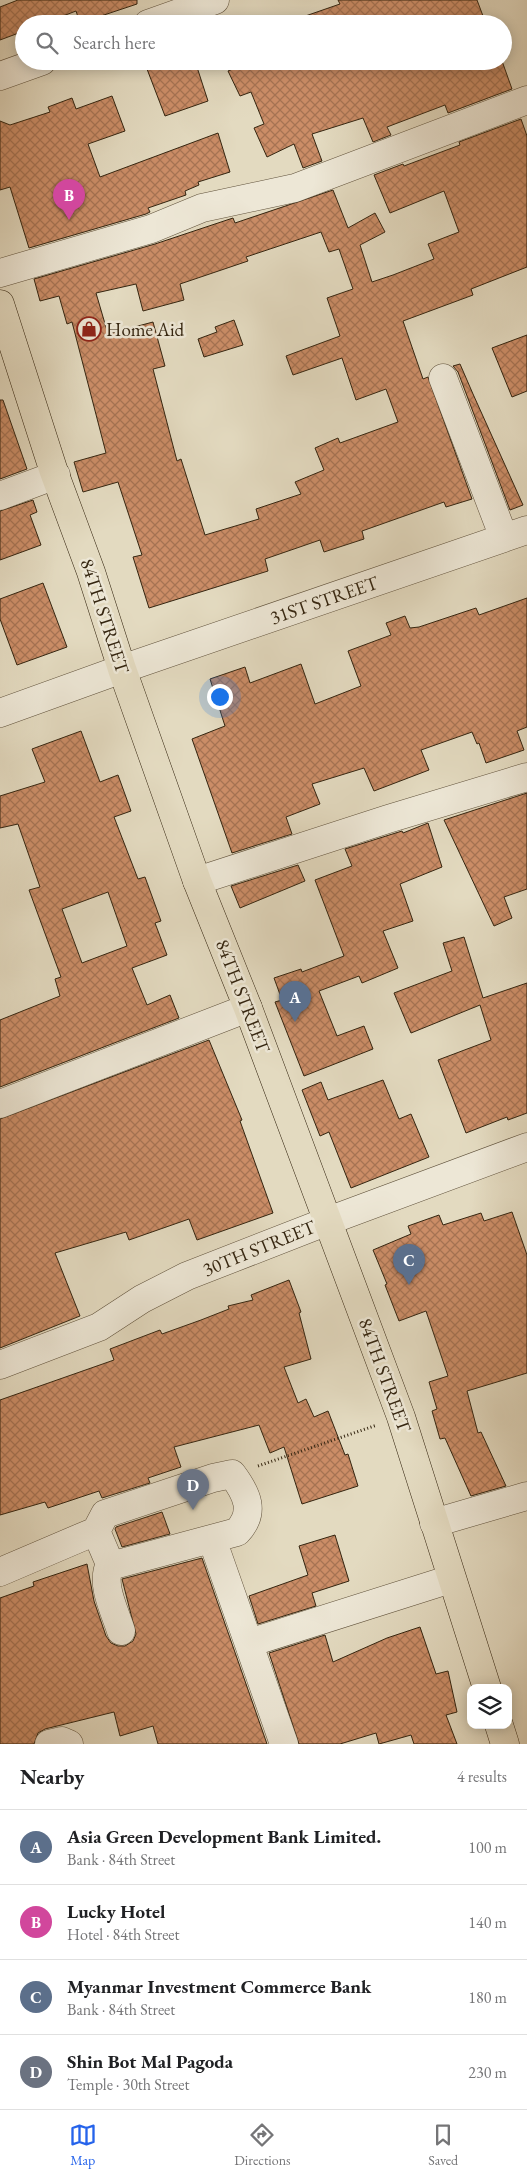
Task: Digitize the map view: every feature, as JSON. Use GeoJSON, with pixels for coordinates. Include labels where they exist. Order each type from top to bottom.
{"type":"FeatureCollection","features":[{"type":"Feature","properties":{"kind":"main road","name":"84TH STREET"},"geometry":{"type":"LineString","coordinates":[[0,304],[56,476],[197,881],[248,1008],[401,1417],[486,1684]]}},
{"type":"Feature","properties":{"kind":"main road"},"geometry":{"type":"LineString","coordinates":[[500,1729],[505,1744]]}},
{"type":"Feature","properties":{"kind":"street"},"geometry":{"type":"LineString","coordinates":[[173,15],[215,0]]}},
{"type":"Feature","properties":{"kind":"street"},"geometry":{"type":"LineString","coordinates":[[0,76],[17,70]]}},
{"type":"Feature","properties":{"kind":"street"},"geometry":{"type":"LineString","coordinates":[[0,273],[134,234],[202,208],[295,188],[527,100]]}},
{"type":"Feature","properties":{"kind":"street"},"geometry":{"type":"LineString","coordinates":[[443,378],[515,534]]}},
{"type":"Feature","properties":{"kind":"street"},"geometry":{"type":"LineString","coordinates":[[0,496],[56,476]]}},
{"type":"Feature","properties":{"kind":"street","name":"31ST STREET"},"geometry":{"type":"LineString","coordinates":[[0,713],[122,669],[515,534]]}},
{"type":"Feature","properties":{"kind":"street"},"geometry":{"type":"LineString","coordinates":[[197,881],[388,819],[527,777]]}},
{"type":"Feature","properties":{"kind":"street"},"geometry":{"type":"LineString","coordinates":[[0,1104],[248,1008]]}},
{"type":"Feature","properties":{"kind":"street","name":"30TH STREET"},"geometry":{"type":"LineString","coordinates":[[0,1365],[99,1327],[142,1299],[187,1276],[527,1147]]}},
{"type":"Feature","properties":{"kind":"street"},"geometry":{"type":"LineString","coordinates":[[0,1572],[96,1530],[106,1514],[213,1478],[232,1474],[241,1486],[249,1512],[245,1523],[237,1532],[114,1565],[110,1564]]}},
{"type":"Feature","properties":{"kind":"street"},"geometry":{"type":"LineString","coordinates":[[434,1523],[527,1496]]}},
{"type":"Feature","properties":{"kind":"street"},"geometry":{"type":"LineString","coordinates":[[96,1530],[110,1564],[106,1572],[106,1581],[121,1631]]}},
{"type":"Feature","properties":{"kind":"street"},"geometry":{"type":"LineString","coordinates":[[212,1539],[284,1744]]}},
{"type":"Feature","properties":{"kind":"street"},"geometry":{"type":"LineString","coordinates":[[249,1642],[451,1579]]}},
{"type":"Feature","properties":{"kind":"street"},"geometry":{"type":"LineString","coordinates":[[49,1744],[62,1741],[69,1744]]}},
{"type":"Feature","properties":{"kind":"path"},"geometry":{"type":"LineString","coordinates":[[232,1474],[401,1417]]}},
{"type":"Feature","properties":{"kind":"building"},"geometry":{"type":"Polygon","coordinates":[[[18,0],[137,0],[137,4],[104,15],[77,15],[76,11],[66,15],[15,15],[15,34],[0,40],[0,7],[18,0]]]}},
{"type":"Feature","properties":{"kind":"building"},"geometry":{"type":"Polygon","coordinates":[[[338,0],[477,0],[483,15],[308,15],[340,4],[338,0]]]}},
{"type":"Feature","properties":{"kind":"building"},"geometry":{"type":"Polygon","coordinates":[[[147,70],[198,70],[208,101],[165,116],[147,70]]]}},
{"type":"Feature","properties":{"kind":"building"},"geometry":{"type":"Polygon","coordinates":[[[505,70],[512,89],[448,113],[445,105],[387,127],[391,135],[373,142],[363,118],[312,134],[322,161],[303,168],[294,144],[267,157],[254,128],[264,124],[251,92],[240,96],[228,71],[505,70]]]}},
{"type":"Feature","properties":{"kind":"building"},"geometry":{"type":"Polygon","coordinates":[[[112,96],[125,131],[88,144],[100,177],[218,133],[230,172],[198,182],[199,185],[185,191],[186,195],[148,208],[150,212],[146,214],[29,248],[10,187],[0,190],[0,121],[10,125],[50,112],[48,107],[72,98],[76,109],[112,96]]]}},
{"type":"Feature","properties":{"kind":"building"},"geometry":{"type":"Polygon","coordinates":[[[521,119],[527,136],[527,267],[471,289],[473,295],[403,321],[423,379],[428,377],[472,499],[446,507],[444,502],[362,531],[364,539],[324,552],[320,540],[265,559],[268,571],[149,608],[133,557],[142,555],[118,482],[83,492],[74,462],[106,453],[72,322],[67,324],[59,296],[40,301],[34,279],[155,244],[233,218],[235,223],[333,190],[348,228],[375,213],[385,232],[360,245],[372,282],[434,259],[428,244],[459,232],[444,191],[390,213],[374,175],[460,145],[459,142],[521,119]],[[321,232],[246,257],[248,261],[180,284],[184,300],[143,311],[136,284],[96,293],[108,334],[153,322],[165,366],[153,369],[177,461],[181,459],[205,535],[259,519],[256,509],[301,494],[295,482],[324,470],[315,448],[338,438],[340,443],[398,422],[386,389],[356,400],[342,358],[293,375],[286,356],[340,336],[327,298],[353,289],[339,249],[329,252],[321,232]]]}},
{"type":"Feature","properties":{"kind":"building"},"geometry":{"type":"Polygon","coordinates":[[[234,320],[243,345],[204,357],[198,339],[217,332],[215,327],[234,320]]]}},
{"type":"Feature","properties":{"kind":"building"},"geometry":{"type":"Polygon","coordinates":[[[527,335],[527,391],[512,397],[492,348],[527,335]]]}},
{"type":"Feature","properties":{"kind":"building"},"geometry":{"type":"Polygon","coordinates":[[[460,364],[523,505],[510,510],[458,372],[453,366],[460,364]]]}},
{"type":"Feature","properties":{"kind":"building"},"geometry":{"type":"Polygon","coordinates":[[[0,400],[3,400],[27,469],[0,479],[0,400]]]}},
{"type":"Feature","properties":{"kind":"building"},"geometry":{"type":"Polygon","coordinates":[[[33,500],[37,512],[30,515],[41,545],[0,560],[0,511],[33,500]]]}},
{"type":"Feature","properties":{"kind":"building"},"geometry":{"type":"Polygon","coordinates":[[[43,583],[67,647],[17,665],[0,619],[0,599],[43,583]]]}},
{"type":"Feature","properties":{"kind":"building"},"geometry":{"type":"Polygon","coordinates":[[[527,598],[527,727],[517,731],[524,750],[486,763],[479,743],[477,744],[472,732],[421,750],[429,770],[374,791],[364,768],[312,784],[320,804],[286,817],[292,834],[232,853],[192,739],[225,726],[210,679],[245,667],[250,683],[301,664],[315,704],[361,686],[348,651],[391,635],[386,623],[405,616],[410,628],[419,627],[476,608],[479,615],[527,598]]]}},
{"type":"Feature","properties":{"kind":"building"},"geometry":{"type":"Polygon","coordinates":[[[81,731],[100,782],[118,775],[131,811],[114,817],[138,879],[145,877],[161,921],[155,923],[167,955],[132,968],[147,1005],[170,995],[179,1018],[0,1087],[0,1020],[60,996],[55,979],[61,977],[29,890],[40,887],[18,824],[0,828],[0,796],[45,782],[32,749],[81,731]],[[108,892],[62,909],[82,963],[127,946],[108,892]]]}},
{"type":"Feature","properties":{"kind":"building"},"geometry":{"type":"Polygon","coordinates":[[[527,793],[527,889],[504,897],[512,918],[494,926],[444,820],[527,793]]]}},
{"type":"Feature","properties":{"kind":"building"},"geometry":{"type":"Polygon","coordinates":[[[428,823],[442,867],[400,884],[413,921],[383,931],[398,968],[362,983],[359,976],[319,991],[337,1036],[364,1026],[373,1049],[304,1076],[275,1002],[282,1000],[274,978],[301,969],[302,972],[344,956],[315,880],[352,866],[345,849],[402,831],[403,833],[428,823]]]}},
{"type":"Feature","properties":{"kind":"building"},"geometry":{"type":"Polygon","coordinates":[[[298,865],[305,881],[240,908],[231,886],[298,865]]]}},
{"type":"Feature","properties":{"kind":"building"},"geometry":{"type":"Polygon","coordinates":[[[464,937],[483,998],[527,983],[527,1113],[508,1120],[507,1117],[466,1133],[438,1060],[491,1040],[480,1005],[411,1033],[394,993],[452,971],[443,943],[464,937]]]}},
{"type":"Feature","properties":{"kind":"building"},"geometry":{"type":"Polygon","coordinates":[[[209,1040],[242,1120],[240,1121],[273,1213],[197,1240],[189,1219],[129,1240],[126,1232],[55,1253],[80,1316],[0,1348],[0,1119],[209,1040]]]}},
{"type":"Feature","properties":{"kind":"building"},"geometry":{"type":"Polygon","coordinates":[[[383,1080],[399,1119],[411,1114],[429,1157],[351,1188],[329,1132],[320,1136],[302,1090],[321,1082],[328,1100],[383,1080]]]}},
{"type":"Feature","properties":{"kind":"building"},"geometry":{"type":"Polygon","coordinates":[[[512,1212],[527,1255],[527,1373],[467,1391],[478,1433],[481,1432],[506,1486],[471,1496],[445,1438],[440,1439],[432,1411],[437,1409],[429,1382],[448,1376],[426,1311],[399,1321],[373,1250],[411,1234],[408,1226],[439,1215],[443,1225],[481,1213],[484,1221],[512,1212]]]}},
{"type":"Feature","properties":{"kind":"building"},"geometry":{"type":"Polygon","coordinates":[[[289,1280],[301,1312],[299,1313],[311,1359],[284,1367],[298,1403],[306,1399],[314,1417],[328,1411],[345,1455],[348,1454],[358,1486],[302,1504],[284,1447],[270,1453],[259,1425],[174,1447],[181,1467],[148,1478],[150,1483],[102,1498],[99,1491],[48,1508],[45,1502],[0,1515],[0,1400],[114,1360],[110,1349],[160,1330],[162,1334],[229,1309],[228,1306],[253,1300],[251,1295],[289,1280]]]}},
{"type":"Feature","properties":{"kind":"building"},"geometry":{"type":"Polygon","coordinates":[[[162,1512],[170,1534],[122,1547],[115,1529],[116,1527],[162,1512]]]}},
{"type":"Feature","properties":{"kind":"building"},"geometry":{"type":"Polygon","coordinates":[[[335,1535],[349,1581],[312,1593],[316,1606],[258,1624],[249,1596],[308,1575],[299,1546],[335,1535]]]}},
{"type":"Feature","properties":{"kind":"building"},"geometry":{"type":"Polygon","coordinates":[[[202,1558],[267,1744],[158,1744],[153,1726],[120,1736],[114,1712],[45,1729],[38,1733],[34,1744],[0,1744],[0,1598],[34,1586],[33,1582],[87,1564],[94,1601],[106,1636],[111,1643],[125,1646],[133,1641],[136,1634],[122,1579],[202,1558]]]}},
{"type":"Feature","properties":{"kind":"building"},"geometry":{"type":"Polygon","coordinates":[[[420,1627],[436,1674],[448,1671],[457,1712],[446,1715],[457,1744],[414,1744],[411,1735],[379,1744],[376,1733],[340,1744],[299,1744],[269,1653],[325,1635],[333,1662],[387,1638],[420,1627]]]}},
{"type":"Feature","properties":{"kind":"place","name":"Lucky Hotel"},"geometry":{"type":"Point","coordinates":[69,220]}},
{"type":"Feature","properties":{"kind":"place","name":"Home Aid"},"geometry":{"type":"Point","coordinates":[89,329]}},
{"type":"Feature","properties":{"kind":"place","name":"Asia Green Development Bank Limited."},"geometry":{"type":"Point","coordinates":[295,1022]}},
{"type":"Feature","properties":{"kind":"place","name":"Myanmar Investment Commerce Bank"},"geometry":{"type":"Point","coordinates":[409,1285]}},
{"type":"Feature","properties":{"kind":"place","name":"Shin Bot Mal Pagoda"},"geometry":{"type":"Point","coordinates":[193,1510]}}]}
